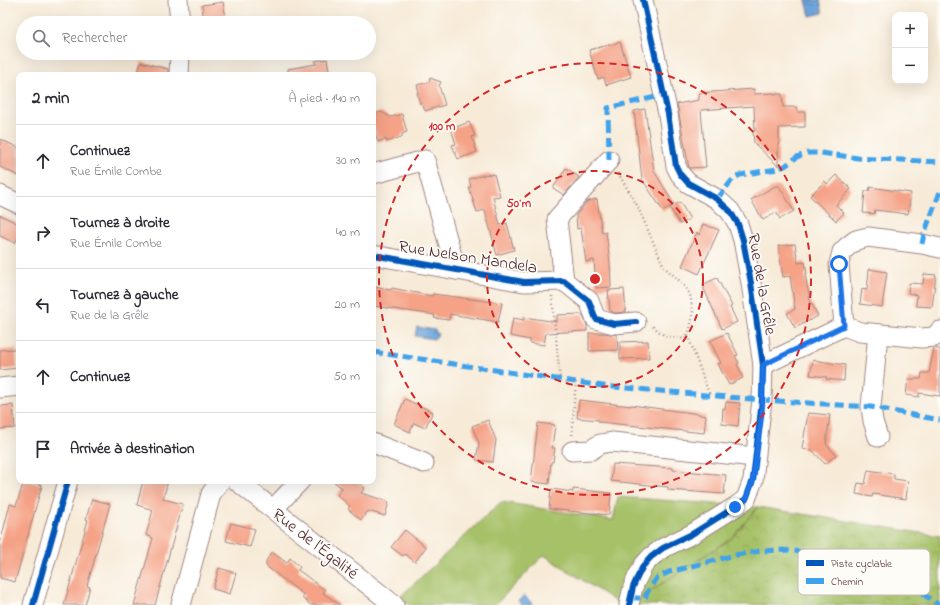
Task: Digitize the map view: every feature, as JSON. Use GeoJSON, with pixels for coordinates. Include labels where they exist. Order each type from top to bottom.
{"type":"FeatureCollection","features":[{"type":"Feature","properties":{"kind":"street"},"geometry":{"type":"LineString","coordinates":[[178,0],[179,16]]}},
{"type":"Feature","properties":{"kind":"street","name":"Rue de la Grêle"},"geometry":{"type":"LineString","coordinates":[[629,605],[637,578],[643,566],[651,557],[663,548],[692,534],[746,499],[753,480],[762,413],[763,365],[743,240],[738,224],[730,211],[717,199],[688,183],[680,174],[676,166],[668,114],[643,0]]}},
{"type":"Feature","properties":{"kind":"street"},"geometry":{"type":"LineString","coordinates":[[179,72],[180,60]]}},
{"type":"Feature","properties":{"kind":"street"},"geometry":{"type":"LineString","coordinates":[[376,173],[425,160],[456,270]]}},
{"type":"Feature","properties":{"kind":"street"},"geometry":{"type":"LineString","coordinates":[[609,160],[557,219],[557,282],[588,301],[596,319],[614,324],[636,322]]}},
{"type":"Feature","properties":{"kind":"street"},"geometry":{"type":"LineString","coordinates":[[0,195],[16,203]]}},
{"type":"Feature","properties":{"kind":"street"},"geometry":{"type":"LineString","coordinates":[[844,326],[839,264],[842,252],[848,246],[856,240],[868,238],[922,244],[940,248]]}},
{"type":"Feature","properties":{"kind":"street","name":"Rue Nelson Mandela"},"geometry":{"type":"LineString","coordinates":[[376,257],[524,282],[557,282]]}},
{"type":"Feature","properties":{"kind":"street"},"geometry":{"type":"LineString","coordinates":[[763,365],[844,326],[860,332],[922,338],[934,337],[940,331]]}},
{"type":"Feature","properties":{"kind":"street"},"geometry":{"type":"LineString","coordinates":[[878,334],[871,407],[873,421],[878,437]]}},
{"type":"Feature","properties":{"kind":"street"},"geometry":{"type":"LineString","coordinates":[[0,388],[16,386]]}},
{"type":"Feature","properties":{"kind":"street"},"geometry":{"type":"LineString","coordinates":[[572,451],[591,450],[600,444],[612,442],[755,458]]}},
{"type":"Feature","properties":{"kind":"street"},"geometry":{"type":"LineString","coordinates":[[376,444],[424,463]]}},
{"type":"Feature","properties":{"kind":"street"},"geometry":{"type":"LineString","coordinates":[[33,605],[67,484]]}},
{"type":"Feature","properties":{"kind":"street"},"geometry":{"type":"LineString","coordinates":[[181,605],[211,494],[218,484]]}},
{"type":"Feature","properties":{"kind":"street","name":"Rue de l'Égalité"},"geometry":{"type":"LineString","coordinates":[[241,484],[394,605]]}},
{"type":"Feature","properties":{"kind":"street"},"geometry":{"type":"LineString","coordinates":[[273,509],[297,484]]}},
{"type":"Feature","properties":{"kind":"path"},"geometry":{"type":"LineString","coordinates":[[609,160],[637,205],[664,267],[681,282],[690,294],[693,311],[690,330],[685,339],[665,336],[648,323],[636,322]]}},
{"type":"Feature","properties":{"kind":"path"},"geometry":{"type":"LineString","coordinates":[[557,282],[560,380]]}},
{"type":"Feature","properties":{"kind":"path"},"geometry":{"type":"LineString","coordinates":[[687,335],[710,396]]}},
{"type":"Feature","properties":{"kind":"path"},"geometry":{"type":"LineString","coordinates":[[572,451],[576,382]]}},
{"type":"Feature","properties":{"kind":"green space"},"geometry":{"type":"Polygon","coordinates":[[[618,497],[758,507],[732,538],[629,605],[621,605],[544,555],[495,605],[409,605],[400,597],[501,502],[613,520],[618,497]]]}},
{"type":"Feature","properties":{"kind":"green space"},"geometry":{"type":"Polygon","coordinates":[[[758,507],[940,536],[940,605],[629,605],[732,538],[758,507]]]}},
{"type":"Feature","properties":{"kind":"water"},"geometry":{"type":"Polygon","coordinates":[[[806,0],[820,0],[823,13],[810,16],[806,0]]]}},
{"type":"Feature","properties":{"kind":"water"},"geometry":{"type":"Polygon","coordinates":[[[417,327],[435,330],[438,335],[434,339],[415,336],[417,327]]]}},
{"type":"Feature","properties":{"kind":"water"},"geometry":{"type":"Polygon","coordinates":[[[524,595],[534,605],[522,605],[518,601],[524,595]]]}},
{"type":"Feature","properties":{"kind":"building"},"geometry":{"type":"Polygon","coordinates":[[[223,2],[226,16],[203,16],[202,5],[223,2]]]}},
{"type":"Feature","properties":{"kind":"building"},"geometry":{"type":"Polygon","coordinates":[[[620,42],[631,77],[606,85],[604,77],[598,79],[589,50],[620,42]]]}},
{"type":"Feature","properties":{"kind":"building"},"geometry":{"type":"Polygon","coordinates":[[[327,60],[329,72],[288,72],[288,69],[316,64],[315,61],[327,60]]]}},
{"type":"Feature","properties":{"kind":"building"},"geometry":{"type":"Polygon","coordinates":[[[141,62],[168,69],[168,72],[138,72],[141,62]]]}},
{"type":"Feature","properties":{"kind":"building"},"geometry":{"type":"Polygon","coordinates":[[[430,78],[441,82],[439,86],[445,105],[425,111],[422,103],[420,104],[417,85],[429,82],[430,78]]]}},
{"type":"Feature","properties":{"kind":"building"},"geometry":{"type":"Polygon","coordinates":[[[754,89],[754,94],[782,94],[783,107],[796,107],[797,112],[805,112],[805,127],[779,128],[778,166],[754,143],[754,106],[701,110],[706,167],[689,168],[677,104],[699,100],[699,93],[754,89]]]}},
{"type":"Feature","properties":{"kind":"building"},"geometry":{"type":"Polygon","coordinates":[[[645,109],[654,171],[674,204],[663,211],[642,179],[634,111],[645,109]]]}},
{"type":"Feature","properties":{"kind":"building"},"geometry":{"type":"Polygon","coordinates":[[[381,112],[391,117],[402,114],[407,132],[402,134],[402,137],[386,142],[386,139],[378,142],[376,136],[376,113],[381,112]]]}},
{"type":"Feature","properties":{"kind":"building"},"geometry":{"type":"Polygon","coordinates":[[[469,122],[475,136],[472,137],[477,152],[458,159],[452,145],[456,144],[451,129],[469,122]]]}},
{"type":"Feature","properties":{"kind":"building"},"geometry":{"type":"Polygon","coordinates":[[[0,139],[16,147],[16,175],[0,167],[0,139]]]}},
{"type":"Feature","properties":{"kind":"building"},"geometry":{"type":"Polygon","coordinates":[[[566,168],[579,177],[564,195],[553,188],[566,168]]]}},
{"type":"Feature","properties":{"kind":"building"},"geometry":{"type":"Polygon","coordinates":[[[494,174],[500,196],[493,197],[500,225],[507,223],[514,250],[497,255],[485,210],[477,212],[469,188],[471,187],[469,179],[494,174]]]}},
{"type":"Feature","properties":{"kind":"building"},"geometry":{"type":"Polygon","coordinates":[[[836,175],[851,189],[836,205],[844,213],[836,221],[810,196],[825,181],[827,184],[836,175]]]}},
{"type":"Feature","properties":{"kind":"building"},"geometry":{"type":"Polygon","coordinates":[[[775,186],[779,186],[794,211],[780,219],[776,212],[763,220],[751,200],[775,186]]]}},
{"type":"Feature","properties":{"kind":"building"},"geometry":{"type":"Polygon","coordinates":[[[870,187],[911,193],[908,214],[875,210],[874,214],[863,213],[865,191],[869,191],[870,187]]]}},
{"type":"Feature","properties":{"kind":"building"},"geometry":{"type":"Polygon","coordinates":[[[597,199],[602,233],[606,232],[611,287],[596,288],[594,260],[586,262],[581,228],[577,229],[576,215],[588,201],[597,199]]]}},
{"type":"Feature","properties":{"kind":"building"},"geometry":{"type":"Polygon","coordinates":[[[680,202],[690,219],[680,224],[670,208],[680,202]]]}},
{"type":"Feature","properties":{"kind":"building"},"geometry":{"type":"Polygon","coordinates":[[[0,215],[16,223],[16,241],[15,243],[0,236],[0,215]]]}},
{"type":"Feature","properties":{"kind":"building"},"geometry":{"type":"Polygon","coordinates":[[[703,224],[719,230],[699,274],[682,266],[697,232],[699,235],[703,224]]]}},
{"type":"Feature","properties":{"kind":"building"},"geometry":{"type":"Polygon","coordinates":[[[795,244],[798,263],[805,262],[807,274],[805,274],[810,300],[818,316],[795,328],[787,313],[795,309],[790,276],[783,277],[778,246],[795,244]]]}},
{"type":"Feature","properties":{"kind":"building"},"geometry":{"type":"Polygon","coordinates":[[[869,269],[887,272],[882,307],[860,304],[862,289],[867,290],[869,269]]]}},
{"type":"Feature","properties":{"kind":"building"},"geometry":{"type":"Polygon","coordinates":[[[924,274],[936,275],[932,307],[916,306],[917,295],[908,293],[909,283],[923,284],[924,274]]]}},
{"type":"Feature","properties":{"kind":"building"},"geometry":{"type":"Polygon","coordinates":[[[717,278],[732,306],[730,307],[737,322],[722,329],[704,289],[704,284],[717,278]]]}},
{"type":"Feature","properties":{"kind":"building"},"geometry":{"type":"Polygon","coordinates":[[[376,287],[391,290],[392,288],[432,296],[433,294],[502,303],[498,322],[450,314],[449,320],[434,318],[435,315],[376,306],[376,287]]]}},
{"type":"Feature","properties":{"kind":"building"},"geometry":{"type":"Polygon","coordinates":[[[624,289],[626,312],[615,313],[610,311],[608,290],[624,289]]]}},
{"type":"Feature","properties":{"kind":"building"},"geometry":{"type":"Polygon","coordinates":[[[582,314],[587,325],[587,331],[546,333],[544,345],[530,343],[530,340],[510,336],[513,318],[524,320],[524,317],[557,322],[557,315],[582,314]]]}},
{"type":"Feature","properties":{"kind":"building"},"geometry":{"type":"Polygon","coordinates":[[[589,333],[617,335],[618,350],[589,351],[589,333]]]}},
{"type":"Feature","properties":{"kind":"building"},"geometry":{"type":"Polygon","coordinates":[[[727,333],[738,355],[735,356],[739,363],[737,364],[743,378],[729,385],[718,364],[721,363],[710,341],[727,333]]]}},
{"type":"Feature","properties":{"kind":"building"},"geometry":{"type":"Polygon","coordinates":[[[648,341],[649,358],[620,359],[620,342],[648,341]]]}},
{"type":"Feature","properties":{"kind":"building"},"geometry":{"type":"Polygon","coordinates":[[[934,348],[940,349],[940,396],[919,393],[919,397],[906,395],[908,379],[921,379],[922,373],[929,373],[934,348]]]}},
{"type":"Feature","properties":{"kind":"building"},"geometry":{"type":"Polygon","coordinates":[[[16,349],[16,368],[0,370],[0,350],[16,349]]]}},
{"type":"Feature","properties":{"kind":"building"},"geometry":{"type":"Polygon","coordinates":[[[813,360],[845,365],[844,381],[810,375],[813,360]]]}},
{"type":"Feature","properties":{"kind":"building"},"geometry":{"type":"Polygon","coordinates":[[[405,399],[433,412],[425,428],[414,423],[410,432],[394,424],[405,399]]]}},
{"type":"Feature","properties":{"kind":"building"},"geometry":{"type":"Polygon","coordinates":[[[579,400],[700,414],[706,416],[704,433],[599,422],[599,420],[577,418],[579,400]]]}},
{"type":"Feature","properties":{"kind":"building"},"geometry":{"type":"Polygon","coordinates":[[[726,402],[740,403],[738,426],[722,424],[723,408],[725,409],[726,402]]]}},
{"type":"Feature","properties":{"kind":"building"},"geometry":{"type":"Polygon","coordinates":[[[13,405],[15,428],[0,429],[0,406],[13,405]]]}},
{"type":"Feature","properties":{"kind":"building"},"geometry":{"type":"Polygon","coordinates":[[[808,413],[830,415],[826,444],[836,455],[825,464],[812,450],[802,449],[808,413]]]}},
{"type":"Feature","properties":{"kind":"building"},"geometry":{"type":"Polygon","coordinates":[[[488,420],[496,440],[493,462],[476,460],[479,443],[472,426],[488,420]]]}},
{"type":"Feature","properties":{"kind":"building"},"geometry":{"type":"Polygon","coordinates":[[[538,423],[555,425],[552,448],[555,448],[553,462],[551,462],[549,484],[531,482],[538,423]]]}},
{"type":"Feature","properties":{"kind":"building"},"geometry":{"type":"Polygon","coordinates":[[[613,464],[673,468],[673,470],[726,475],[724,494],[668,490],[668,487],[611,481],[613,464]]]}},
{"type":"Feature","properties":{"kind":"building"},"geometry":{"type":"Polygon","coordinates":[[[868,470],[894,474],[894,479],[908,481],[906,499],[873,494],[872,497],[856,494],[858,483],[865,484],[868,470]]]}},
{"type":"Feature","properties":{"kind":"building"},"geometry":{"type":"Polygon","coordinates":[[[23,484],[42,485],[15,582],[0,578],[0,543],[10,504],[16,506],[23,484]]]}},
{"type":"Feature","properties":{"kind":"building"},"geometry":{"type":"Polygon","coordinates":[[[142,484],[167,484],[163,499],[183,504],[155,605],[134,605],[153,538],[146,535],[153,510],[137,505],[142,484]]]}},
{"type":"Feature","properties":{"kind":"building"},"geometry":{"type":"Polygon","coordinates":[[[337,484],[360,484],[365,488],[361,493],[389,502],[385,516],[368,511],[361,520],[348,509],[350,506],[337,495],[342,488],[337,484]]]}},
{"type":"Feature","properties":{"kind":"building"},"geometry":{"type":"Polygon","coordinates":[[[551,489],[573,492],[573,489],[611,493],[609,515],[549,509],[551,489]]]}},
{"type":"Feature","properties":{"kind":"building"},"geometry":{"type":"Polygon","coordinates":[[[92,499],[110,504],[87,586],[90,587],[85,605],[64,605],[88,520],[86,519],[92,499]]]}},
{"type":"Feature","properties":{"kind":"building"},"geometry":{"type":"Polygon","coordinates":[[[231,523],[255,529],[250,547],[226,541],[231,523]]]}},
{"type":"Feature","properties":{"kind":"building"},"geometry":{"type":"Polygon","coordinates":[[[405,530],[426,547],[415,562],[405,554],[403,556],[391,547],[405,530]]]}},
{"type":"Feature","properties":{"kind":"building"},"geometry":{"type":"Polygon","coordinates":[[[272,552],[287,563],[290,558],[300,567],[298,570],[325,590],[323,593],[340,605],[311,605],[302,598],[304,595],[266,566],[266,561],[272,552]]]}},
{"type":"Feature","properties":{"kind":"building"},"geometry":{"type":"Polygon","coordinates":[[[219,568],[236,573],[230,594],[213,589],[219,568]]]}},
{"type":"Feature","properties":{"kind":"marked path"},"geometry":{"type":"LineString","coordinates":[[609,160],[608,108],[664,95]]}},
{"type":"Feature","properties":{"kind":"marked path"},"geometry":{"type":"LineString","coordinates":[[717,199],[733,179],[740,175],[777,169],[807,153],[821,153],[858,158],[940,162]]}},
{"type":"Feature","properties":{"kind":"marked path"},"geometry":{"type":"LineString","coordinates":[[922,244],[924,234],[940,192]]}},
{"type":"Feature","properties":{"kind":"marked path"},"geometry":{"type":"LineString","coordinates":[[376,352],[603,386],[762,400],[871,407],[940,420]]}},
{"type":"Feature","properties":{"kind":"marked path"},"geometry":{"type":"LineString","coordinates":[[630,598],[645,598],[649,589],[657,578],[669,572],[735,555],[760,551],[798,551]]}},
{"type":"Feature","properties":{"kind":"marked path"},"geometry":{"type":"LineString","coordinates":[[924,595],[939,605]]}},
{"type":"Feature","properties":{"kind":"cycle path"},"geometry":{"type":"LineString","coordinates":[[629,605],[633,587],[637,578],[643,566],[651,557],[663,548],[692,534],[746,499],[753,480],[762,400],[763,365],[751,283],[743,240],[738,224],[730,211],[717,199],[688,183],[680,174],[676,166],[668,114],[643,0]]}},
{"type":"Feature","properties":{"kind":"cycle path"},"geometry":{"type":"LineString","coordinates":[[376,256],[524,282],[564,281],[589,301],[596,319],[614,324],[636,322]]}},
{"type":"Feature","properties":{"kind":"cycle path"},"geometry":{"type":"LineString","coordinates":[[33,605],[67,484]]}},
{"type":"Feature","properties":{"kind":"route"},"geometry":{"type":"LineString","coordinates":[[735,507],[746,499],[753,480],[762,413],[763,365],[844,326],[839,264]]}}]}
